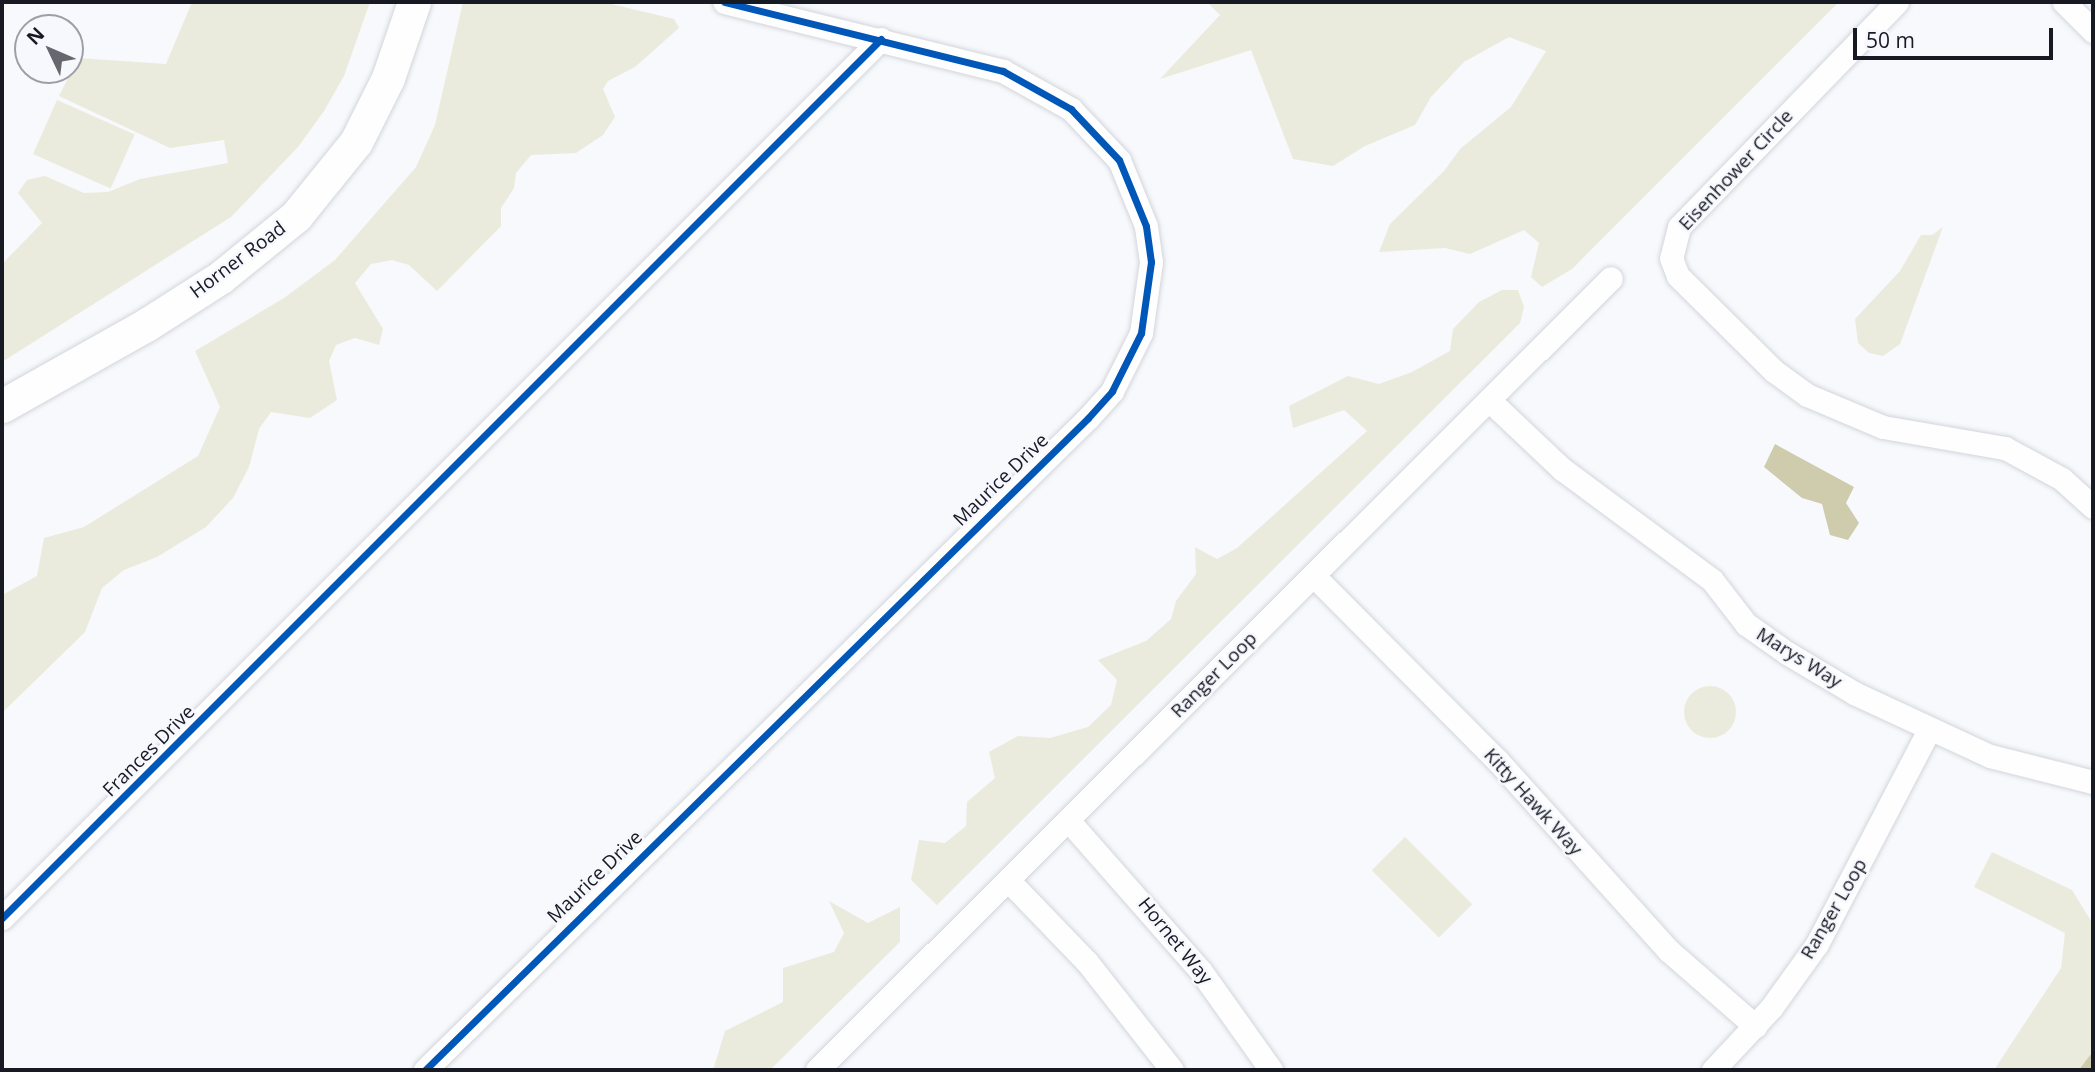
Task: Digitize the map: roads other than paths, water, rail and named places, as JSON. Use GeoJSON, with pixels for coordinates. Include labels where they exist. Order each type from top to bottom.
{"type":"FeatureCollection","features":[{"type":"Feature","properties":{"kind":"main road","name":"Horner Road"},"geometry":{"type":"LineString","coordinates":[[2,406],[221,277],[296,216],[356,142],[388,78],[414,2]]}},
{"type":"Feature","properties":{"kind":"street","name":"Maurice Drive"},"geometry":{"type":"LineString","coordinates":[[425,1070],[1088,418],[1130,360],[1149,298],[1151,262],[1136,192],[1119,160],[1071,109],[1038,87],[1003,71],[724,2]]}},
{"type":"Feature","properties":{"kind":"street","name":"Eisenhower Circle"},"geometry":{"type":"LineString","coordinates":[[1898,2],[1679,227],[1671,258],[1678,276],[1774,371],[1807,396],[1883,427],[2005,448],[2091,496]]}},
{"type":"Feature","properties":{"kind":"street"},"geometry":{"type":"LineString","coordinates":[[2064,2],[2093,31]]}},
{"type":"Feature","properties":{"kind":"street","name":"Frances Drive"},"geometry":{"type":"LineString","coordinates":[[2,918],[881,39]]}},
{"type":"Feature","properties":{"kind":"street","name":"Ranger Loop"},"geometry":{"type":"LineString","coordinates":[[817,1070],[1611,278]]}},
{"type":"Feature","properties":{"kind":"street","name":"Marys Way"},"geometry":{"type":"LineString","coordinates":[[1489,400],[1562,469],[1712,580],[1760,635],[1854,693],[1929,730],[1990,756],[2093,782]]}},
{"type":"Feature","properties":{"kind":"street","name":"Kitty Hawk Way"},"geometry":{"type":"LineString","coordinates":[[1314,576],[1497,760],[1668,950],[1755,1026]]}},
{"type":"Feature","properties":{"kind":"street","name":"Ranger Loop"},"geometry":{"type":"LineString","coordinates":[[1713,1070],[1755,1026],[1817,944],[1929,730]]}},
{"type":"Feature","properties":{"kind":"street","name":"Hornet Way"},"geometry":{"type":"LineString","coordinates":[[1068,820],[1200,970],[1271,1070]]}},
{"type":"Feature","properties":{"kind":"street"},"geometry":{"type":"LineString","coordinates":[[1008,880],[1087,962],[1172,1070]]}},
{"type":"Feature","properties":{"kind":"waterway"},"geometry":{"type":"LineString","coordinates":[[2084,1070],[2093,1058]]}}]}
